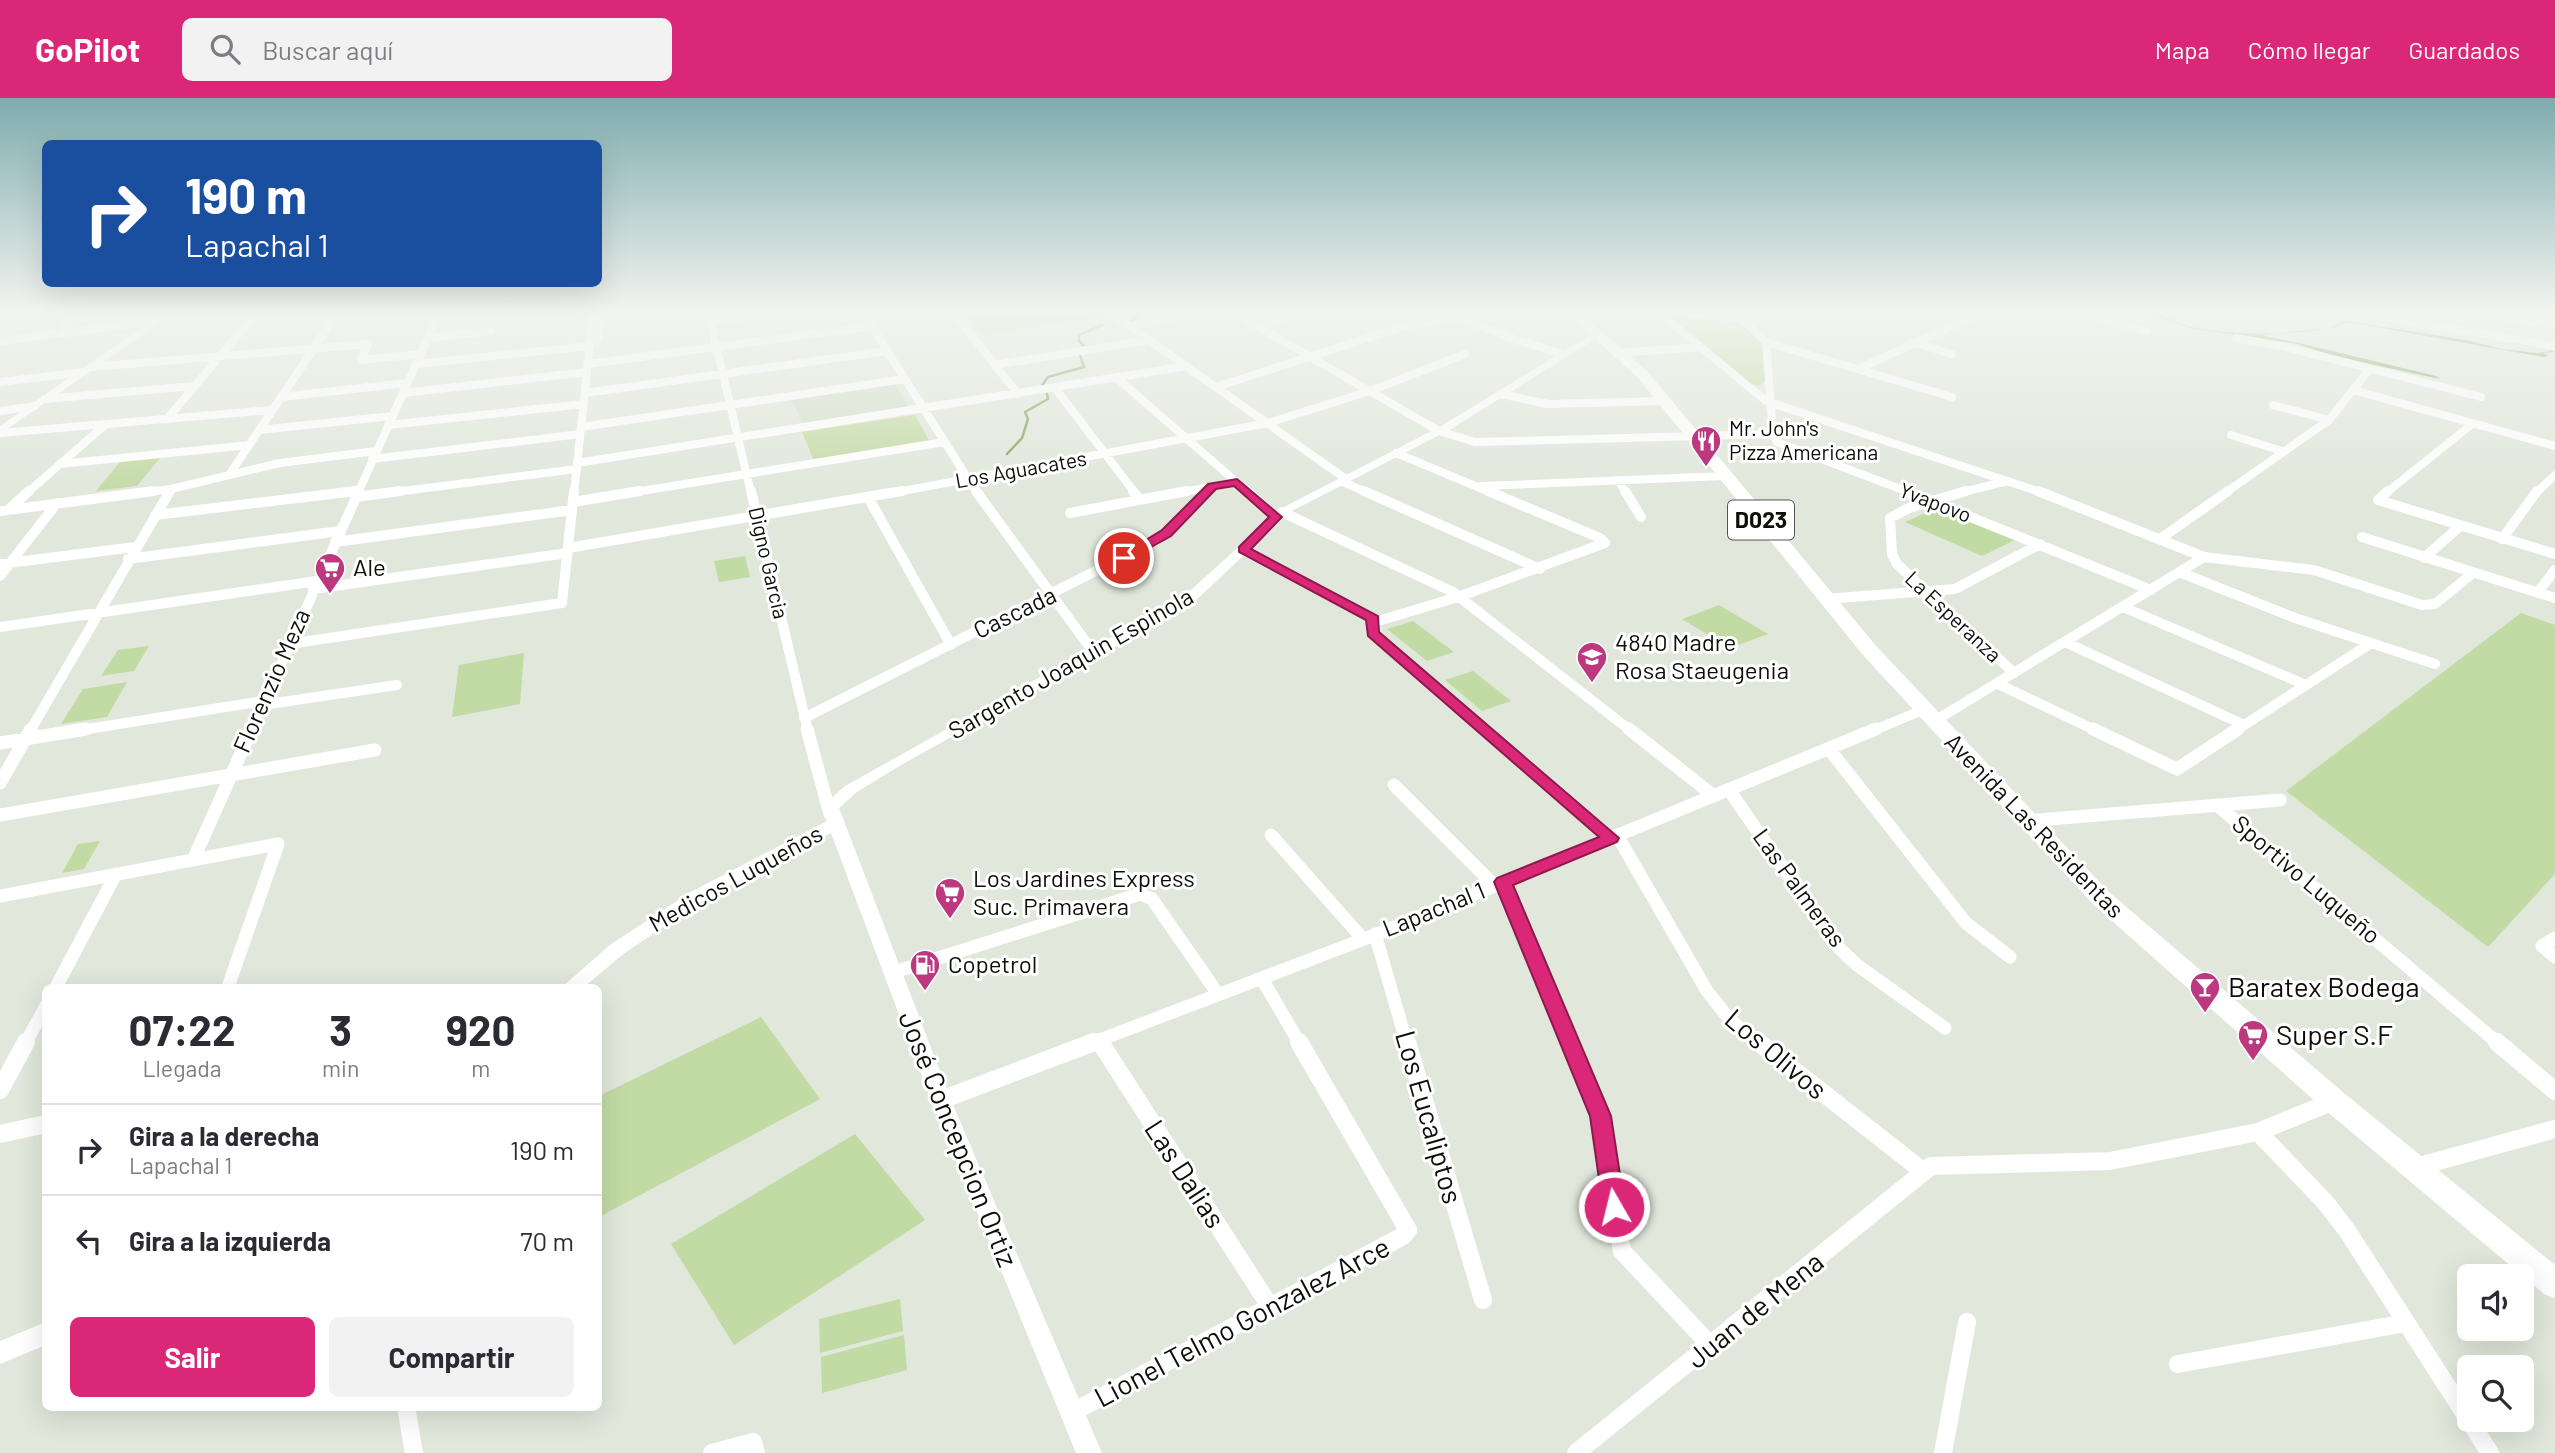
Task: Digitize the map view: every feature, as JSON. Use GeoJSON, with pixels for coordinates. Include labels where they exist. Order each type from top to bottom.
{"type":"FeatureCollection","features":[{"type":"Feature","properties":{"kind":"main road","name":"Avenida Las Residentas"},"geometry":{"type":"LineString","coordinates":[[1640,374],[1666,401],[1825,599],[1928,716],[2101,898],[2334,1101],[2555,1284]]}},
{"type":"Feature","properties":{"kind":"street"},"geometry":{"type":"LineString","coordinates":[[0,382],[62,374]]}},
{"type":"Feature","properties":{"kind":"street"},"geometry":{"type":"LineString","coordinates":[[1,431],[80,374]]}},
{"type":"Feature","properties":{"kind":"street"},"geometry":{"type":"LineString","coordinates":[[167,419],[204,374]]}},
{"type":"Feature","properties":{"kind":"street"},"geometry":{"type":"LineString","coordinates":[[229,475],[296,374]]}},
{"type":"Feature","properties":{"kind":"street","name":"Florenzio Meza"},"geometry":{"type":"LineString","coordinates":[[192,860],[411,374]]}},
{"type":"Feature","properties":{"kind":"street"},"geometry":{"type":"LineString","coordinates":[[402,393],[541,374]]}},
{"type":"Feature","properties":{"kind":"street"},"geometry":{"type":"LineString","coordinates":[[289,644],[562,603],[586,374]]}},
{"type":"Feature","properties":{"kind":"street"},"geometry":{"type":"LineString","coordinates":[[259,430],[390,420],[584,398],[722,374]]}},
{"type":"Feature","properties":{"kind":"street","name":"Digno Garcia"},"geometry":{"type":"LineString","coordinates":[[723,374],[823,796],[833,819]]}},
{"type":"Feature","properties":{"kind":"street"},"geometry":{"type":"LineString","coordinates":[[902,374],[968,480],[1094,653]]}},
{"type":"Feature","properties":{"kind":"street"},"geometry":{"type":"LineString","coordinates":[[1002,374],[1018,394]]}},
{"type":"Feature","properties":{"kind":"street"},"geometry":{"type":"LineString","coordinates":[[155,515],[357,494],[577,466],[1139,374]]}},
{"type":"Feature","properties":{"kind":"street"},"geometry":{"type":"LineString","coordinates":[[1198,374],[1344,480],[1539,569]]}},
{"type":"Feature","properties":{"kind":"street"},"geometry":{"type":"LineString","coordinates":[[1216,387],[1259,374]]}},
{"type":"Feature","properties":{"kind":"street"},"geometry":{"type":"LineString","coordinates":[[1341,374],[1439,431],[1491,444],[1773,434],[1769,374]]}},
{"type":"Feature","properties":{"kind":"street","name":"Los Aguacates"},"geometry":{"type":"LineString","coordinates":[[0,627],[568,551],[968,480],[1268,423],[1370,391],[1413,374]]}},
{"type":"Feature","properties":{"kind":"street","name":"Sargento Joaquin Espinola"},"geometry":{"type":"LineString","coordinates":[[833,819],[830,807],[851,789],[1188,600],[1279,515],[1439,431],[1531,374]]}},
{"type":"Feature","properties":{"kind":"street"},"geometry":{"type":"LineString","coordinates":[[1733,374],[1763,399],[1772,403],[2008,481],[2204,557],[2314,570],[2422,605],[2435,604],[2473,573]]}},
{"type":"Feature","properties":{"kind":"street"},"geometry":{"type":"LineString","coordinates":[[1876,374],[1952,397]]}},
{"type":"Feature","properties":{"kind":"street"},"geometry":{"type":"LineString","coordinates":[[2160,539],[2329,420],[2366,374]]}},
{"type":"Feature","properties":{"kind":"street"},"geometry":{"type":"LineString","coordinates":[[2386,374],[2480,397]]}},
{"type":"Feature","properties":{"kind":"street"},"geometry":{"type":"LineString","coordinates":[[1117,378],[1279,515],[1453,592],[1714,796]]}},
{"type":"Feature","properties":{"kind":"street"},"geometry":{"type":"LineString","coordinates":[[4,510],[171,489],[280,463],[374,455],[581,430],[905,379]]}},
{"type":"Feature","properties":{"kind":"street"},"geometry":{"type":"LineString","coordinates":[[281,397],[407,383]]}},
{"type":"Feature","properties":{"kind":"street"},"geometry":{"type":"LineString","coordinates":[[45,399],[194,386]]}},
{"type":"Feature","properties":{"kind":"street"},"geometry":{"type":"LineString","coordinates":[[1055,388],[1140,500]]}},
{"type":"Feature","properties":{"kind":"street"},"geometry":{"type":"LineString","coordinates":[[2353,390],[2471,425],[2555,446]]}},
{"type":"Feature","properties":{"kind":"street"},"geometry":{"type":"LineString","coordinates":[[1500,394],[1548,404],[1666,401]]}},
{"type":"Feature","properties":{"kind":"street"},"geometry":{"type":"LineString","coordinates":[[2273,405],[2329,420]]}},
{"type":"Feature","properties":{"kind":"street"},"geometry":{"type":"LineString","coordinates":[[0,411],[35,406]]}},
{"type":"Feature","properties":{"kind":"street"},"geometry":{"type":"LineString","coordinates":[[1,431],[272,410]]}},
{"type":"Feature","properties":{"kind":"street"},"geometry":{"type":"LineString","coordinates":[[4,510],[106,424]]}},
{"type":"Feature","properties":{"kind":"street"},"geometry":{"type":"LineString","coordinates":[[2471,425],[2430,455],[2378,500],[2459,527],[2555,554]]}},
{"type":"Feature","properties":{"kind":"street","name":"Yvapovo"},"geometry":{"type":"LineString","coordinates":[[1773,434],[1777,442],[1786,447],[1932,501],[2151,590]]}},
{"type":"Feature","properties":{"kind":"street"},"geometry":{"type":"LineString","coordinates":[[2231,435],[2282,451]]}},
{"type":"Feature","properties":{"kind":"street"},"geometry":{"type":"LineString","coordinates":[[128,559],[573,506],[944,442]]}},
{"type":"Feature","properties":{"kind":"street"},"geometry":{"type":"LineString","coordinates":[[61,464],[249,445]]}},
{"type":"Feature","properties":{"kind":"street"},"geometry":{"type":"LineString","coordinates":[[1243,550],[1365,614],[1375,622],[1458,597],[1603,545],[1604,541],[1396,453]]}},
{"type":"Feature","properties":{"kind":"street"},"geometry":{"type":"LineString","coordinates":[[1477,486],[1725,476]]}},
{"type":"Feature","properties":{"kind":"street"},"geometry":{"type":"LineString","coordinates":[[2502,539],[2528,500],[2553,479]]}},
{"type":"Feature","properties":{"kind":"street"},"geometry":{"type":"LineString","coordinates":[[1618,481],[1642,517]]}},
{"type":"Feature","properties":{"kind":"street","name":"La Esperanza"},"geometry":{"type":"LineString","coordinates":[[2008,481],[1895,512],[1890,518],[1894,561],[2014,673]]}},
{"type":"Feature","properties":{"kind":"street"},"geometry":{"type":"LineString","coordinates":[[1070,513],[1237,482]]}},
{"type":"Feature","properties":{"kind":"street","name":"Cascada"},"geometry":{"type":"LineString","coordinates":[[804,718],[1157,540],[1212,487]]}},
{"type":"Feature","properties":{"kind":"street"},"geometry":{"type":"LineString","coordinates":[[0,783],[171,489]]}},
{"type":"Feature","properties":{"kind":"street"},"geometry":{"type":"LineString","coordinates":[[868,497],[951,645]]}},
{"type":"Feature","properties":{"kind":"street"},"geometry":{"type":"LineString","coordinates":[[0,576],[5,563],[57,503]]}},
{"type":"Feature","properties":{"kind":"street"},"geometry":{"type":"LineString","coordinates":[[2424,558],[2459,527]]}},
{"type":"Feature","properties":{"kind":"street"},"geometry":{"type":"LineString","coordinates":[[2362,537],[2555,597]]}},
{"type":"Feature","properties":{"kind":"street"},"geometry":{"type":"LineString","coordinates":[[1825,599],[1927,592],[1966,586],[2040,544]]}},
{"type":"Feature","properties":{"kind":"street"},"geometry":{"type":"LineString","coordinates":[[5,563],[135,547]]}},
{"type":"Feature","properties":{"kind":"street","name":"Lapachal 1"},"geometry":{"type":"LineString","coordinates":[[941,1100],[1369,937],[1829,749],[1928,716],[1998,684],[2204,557]]}},
{"type":"Feature","properties":{"kind":"street"},"geometry":{"type":"LineString","coordinates":[[2538,592],[2555,570]]}},
{"type":"Feature","properties":{"kind":"street"},"geometry":{"type":"LineString","coordinates":[[2179,572],[2270,609],[2435,664]]}},
{"type":"Feature","properties":{"kind":"street"},"geometry":{"type":"LineString","coordinates":[[2123,607],[2306,685]]}},
{"type":"Feature","properties":{"kind":"street","name":"Los Olivos"},"geometry":{"type":"LineString","coordinates":[[1375,622],[1373,634],[1614,837],[1707,991],[1730,1020],[1927,1169]]}},
{"type":"Feature","properties":{"kind":"street"},"geometry":{"type":"LineString","coordinates":[[2065,642],[2244,725]]}},
{"type":"Feature","properties":{"kind":"street"},"geometry":{"type":"LineString","coordinates":[[1998,684],[2171,768],[2179,769],[2371,643]]}},
{"type":"Feature","properties":{"kind":"street"},"geometry":{"type":"LineString","coordinates":[[0,743],[397,685]]}},
{"type":"Feature","properties":{"kind":"street"},"geometry":{"type":"LineString","coordinates":[[1829,749],[1966,923],[2010,957]]}},
{"type":"Feature","properties":{"kind":"street"},"geometry":{"type":"LineString","coordinates":[[0,815],[375,750]]}},
{"type":"Feature","properties":{"kind":"street"},"geometry":{"type":"LineString","coordinates":[[1394,785],[1499,884],[1601,1116],[1622,1251],[1712,1346]]}},
{"type":"Feature","properties":{"kind":"street","name":"Las Palmeras"},"geometry":{"type":"LineString","coordinates":[[1728,790],[1839,948],[1857,965],[1945,1028]]}},
{"type":"Feature","properties":{"kind":"street"},"geometry":{"type":"LineString","coordinates":[[2027,821],[2280,800]]}},
{"type":"Feature","properties":{"kind":"street","name":"Sportivo Luqueño"},"geometry":{"type":"LineString","coordinates":[[2217,805],[2555,1091]]}},
{"type":"Feature","properties":{"kind":"street","name":"José Concepcion Ortiz"},"geometry":{"type":"LineString","coordinates":[[833,819],[941,1100],[1087,1452]]}},
{"type":"Feature","properties":{"kind":"street","name":"Medicos Luqueños"},"geometry":{"type":"LineString","coordinates":[[575,984],[616,950],[695,897],[833,819]]}},
{"type":"Feature","properties":{"kind":"street"},"geometry":{"type":"LineString","coordinates":[[1271,835],[1369,937]]}},
{"type":"Feature","properties":{"kind":"street"},"geometry":{"type":"LineString","coordinates":[[0,896],[278,844],[229,984]]}},
{"type":"Feature","properties":{"kind":"street"},"geometry":{"type":"LineString","coordinates":[[58,984],[116,874]]}},
{"type":"Feature","properties":{"kind":"street"},"geometry":{"type":"LineString","coordinates":[[891,973],[1140,894],[1152,899],[1218,994]]}},
{"type":"Feature","properties":{"kind":"street","name":"Los Eucaliptos"},"geometry":{"type":"LineString","coordinates":[[1369,937],[1483,1300]]}},
{"type":"Feature","properties":{"kind":"street"},"geometry":{"type":"LineString","coordinates":[[2555,938],[2542,946],[2555,957]]}},
{"type":"Feature","properties":{"kind":"street","name":"Lionel Telmo Gonzalez Arce"},"geometry":{"type":"LineString","coordinates":[[1071,1413],[1403,1236],[1408,1228],[1262,979]]}},
{"type":"Feature","properties":{"kind":"street"},"geometry":{"type":"LineString","coordinates":[[0,1090],[42,1013]]}},
{"type":"Feature","properties":{"kind":"street","name":"Las Dalias"},"geometry":{"type":"LineString","coordinates":[[1099,1040],[1270,1308]]}},
{"type":"Feature","properties":{"kind":"street"},"geometry":{"type":"LineString","coordinates":[[1927,1169],[2110,1161],[2258,1132],[2334,1101]]}},
{"type":"Feature","properties":{"kind":"street"},"geometry":{"type":"LineString","coordinates":[[0,1134],[42,1125]]}},
{"type":"Feature","properties":{"kind":"street"},"geometry":{"type":"LineString","coordinates":[[2416,1167],[2555,1129]]}},
{"type":"Feature","properties":{"kind":"street"},"geometry":{"type":"LineString","coordinates":[[2258,1132],[2341,1222],[2490,1453]]}},
{"type":"Feature","properties":{"kind":"street","name":"Juan de Mena"},"geometry":{"type":"LineString","coordinates":[[1576,1453],[1712,1346],[1927,1169]]}},
{"type":"Feature","properties":{"kind":"street"},"geometry":{"type":"LineString","coordinates":[[1943,1453],[1967,1322]]}},
{"type":"Feature","properties":{"kind":"street"},"geometry":{"type":"LineString","coordinates":[[2178,1364],[2406,1324]]}},
{"type":"Feature","properties":{"kind":"street"},"geometry":{"type":"LineString","coordinates":[[0,1353],[42,1335]]}},
{"type":"Feature","properties":{"kind":"street"},"geometry":{"type":"LineString","coordinates":[[407,1411],[414,1453]]}},
{"type":"Feature","properties":{"kind":"street"},"geometry":{"type":"LineString","coordinates":[[712,1453],[755,1448]]}},
{"type":"Feature","properties":{"kind":"shaded area"},"geometry":{"type":"Polygon","coordinates":[[[1737,374],[1768,374],[1768,378],[1759,386],[1748,383],[1737,374]]]}},
{"type":"Feature","properties":{"kind":"shaded area"},"geometry":{"type":"Polygon","coordinates":[[[2418,374],[2429,374],[2440,379],[2418,374]]]}},
{"type":"Feature","properties":{"kind":"shaded area"},"geometry":{"type":"Polygon","coordinates":[[[895,384],[909,407],[803,424],[792,400],[895,384]]]}},
{"type":"Feature","properties":{"kind":"shaded area"},"geometry":{"type":"Polygon","coordinates":[[[915,415],[930,442],[814,461],[802,432],[915,415]]]}},
{"type":"Feature","properties":{"kind":"shaded area"},"geometry":{"type":"Polygon","coordinates":[[[160,458],[137,486],[96,491],[120,462],[160,458]]]}},
{"type":"Feature","properties":{"kind":"shaded area"},"geometry":{"type":"Polygon","coordinates":[[[1937,508],[2015,540],[1982,556],[1905,522],[1937,508]]]}},
{"type":"Feature","properties":{"kind":"shaded area"},"geometry":{"type":"Polygon","coordinates":[[[745,556],[750,577],[719,582],[714,561],[745,556]]]}},
{"type":"Feature","properties":{"kind":"shaded area"},"geometry":{"type":"Polygon","coordinates":[[[1719,605],[1768,634],[1730,648],[1682,619],[1719,605]]]}},
{"type":"Feature","properties":{"kind":"shaded area"},"geometry":{"type":"Polygon","coordinates":[[[2521,613],[2555,625],[2555,874],[2488,947],[2286,791],[2521,613]]]}},
{"type":"Feature","properties":{"kind":"shaded area"},"geometry":{"type":"Polygon","coordinates":[[[1413,621],[1454,652],[1427,661],[1387,629],[1413,621]]]}},
{"type":"Feature","properties":{"kind":"shaded area"},"geometry":{"type":"Polygon","coordinates":[[[149,646],[134,671],[101,676],[118,650],[149,646]]]}},
{"type":"Feature","properties":{"kind":"shaded area"},"geometry":{"type":"Polygon","coordinates":[[[524,653],[520,704],[452,717],[459,665],[524,653]]]}},
{"type":"Feature","properties":{"kind":"shaded area"},"geometry":{"type":"Polygon","coordinates":[[[1473,671],[1511,701],[1482,711],[1445,680],[1473,671]]]}},
{"type":"Feature","properties":{"kind":"shaded area"},"geometry":{"type":"Polygon","coordinates":[[[127,682],[107,717],[61,724],[83,689],[127,682]]]}},
{"type":"Feature","properties":{"kind":"shaded area"},"geometry":{"type":"Polygon","coordinates":[[[100,841],[84,869],[62,873],[78,844],[100,841]]]}},
{"type":"Feature","properties":{"kind":"shaded area"},"geometry":{"type":"Polygon","coordinates":[[[761,1017],[820,1099],[602,1215],[602,1095],[761,1017]]]}},
{"type":"Feature","properties":{"kind":"shaded area"},"geometry":{"type":"Polygon","coordinates":[[[855,1134],[925,1220],[734,1345],[671,1244],[855,1134]]]}},
{"type":"Feature","properties":{"kind":"shaded area"},"geometry":{"type":"Polygon","coordinates":[[[900,1299],[903,1331],[820,1353],[819,1319],[900,1299]]]}},
{"type":"Feature","properties":{"kind":"shaded area"},"geometry":{"type":"Polygon","coordinates":[[[904,1335],[907,1370],[822,1393],[821,1357],[904,1335]]]}},
{"type":"Feature","properties":{"kind":"waterway"},"geometry":{"type":"LineString","coordinates":[[1040,388],[1048,377],[1058,374]]}},
{"type":"Feature","properties":{"kind":"waterway"},"geometry":{"type":"LineString","coordinates":[[1007,454],[1022,438],[1028,419],[1025,412],[1048,399],[1047,394]]}},
{"type":"Feature","properties":{"kind":"place","name":"Mr. John's Pizza Americana"},"geometry":{"type":"Point","coordinates":[1706,468]}},
{"type":"Feature","properties":{"kind":"place","name":"Ale"},"geometry":{"type":"Point","coordinates":[330,595]}},
{"type":"Feature","properties":{"kind":"place","name":"4840 Madre Rosa Staeugenia"},"geometry":{"type":"Point","coordinates":[1592,684]}},
{"type":"Feature","properties":{"kind":"place","name":"Los Jardines Express Suc. Primavera"},"geometry":{"type":"Point","coordinates":[950,920]}},
{"type":"Feature","properties":{"kind":"place","name":"Copetrol"},"geometry":{"type":"Point","coordinates":[925,992]}},
{"type":"Feature","properties":{"kind":"place","name":"Baratex Bodega"},"geometry":{"type":"Point","coordinates":[2205,1014]}},
{"type":"Feature","properties":{"kind":"place","name":"Super S.F"},"geometry":{"type":"Point","coordinates":[2253,1062]}},
{"type":"Feature","properties":{"kind":"route"},"geometry":{"type":"LineString","coordinates":[[1124,558],[1167,533],[1212,487],[1237,482],[1276,517],[1243,550],[1373,619],[1373,634],[1514,752],[1611,838],[1503,882],[1601,1116],[1614,1207]]}}]}
